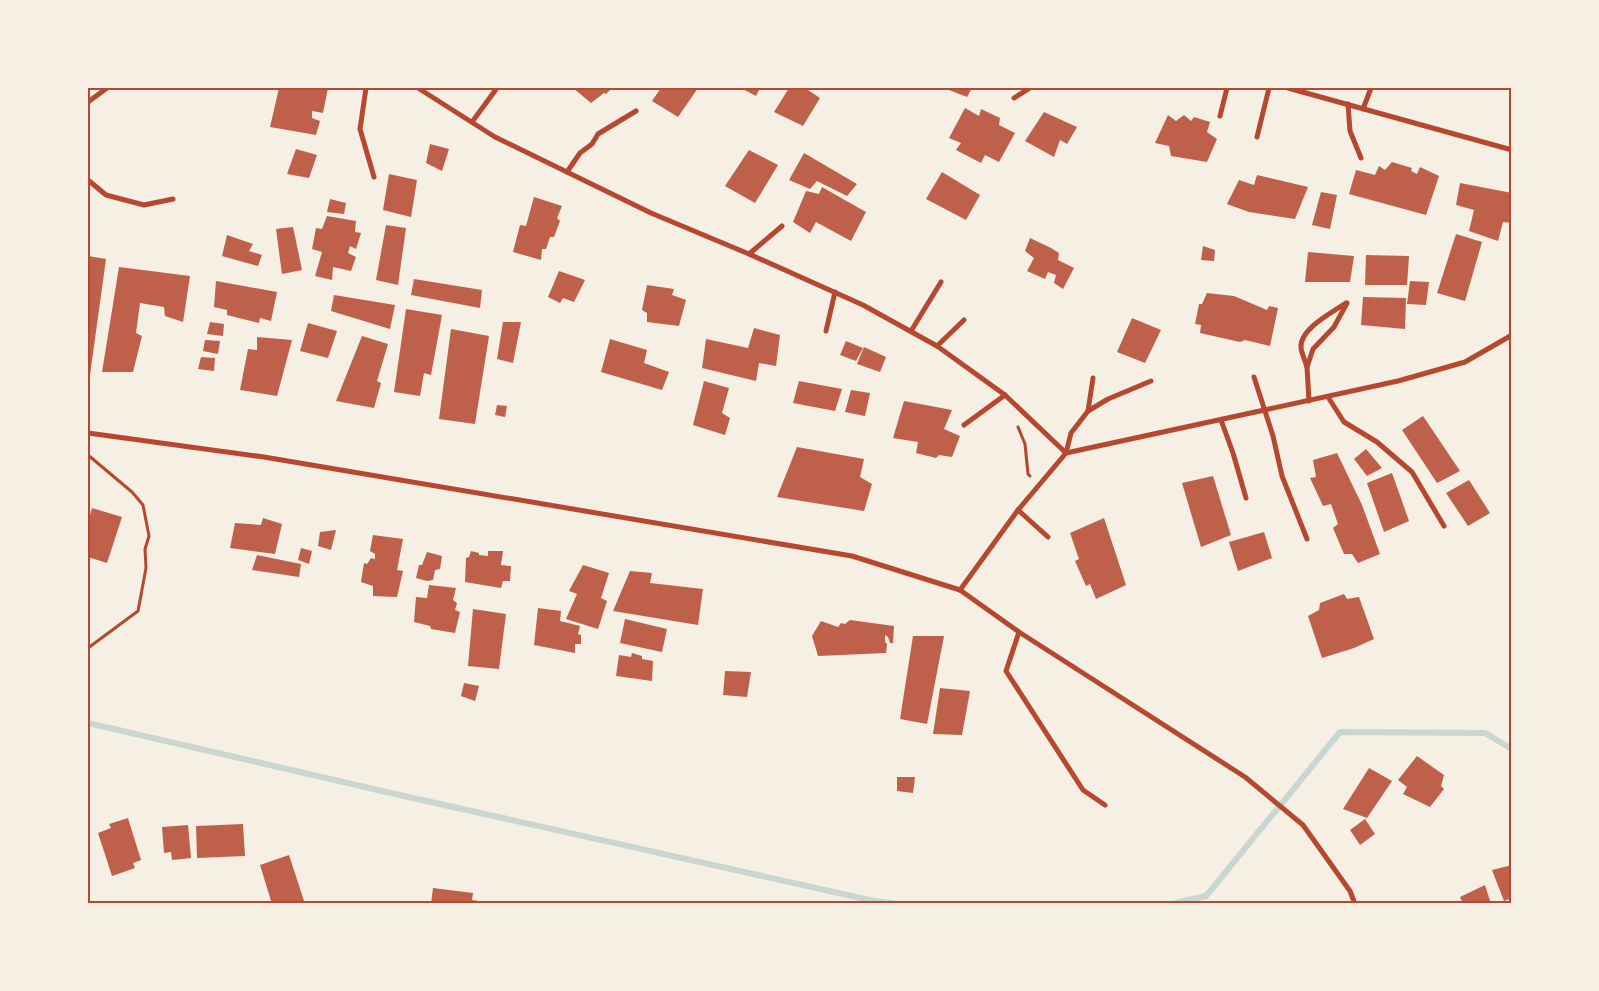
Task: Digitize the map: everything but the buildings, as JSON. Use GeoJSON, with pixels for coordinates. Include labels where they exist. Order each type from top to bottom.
{"type":"FeatureCollection","features":[{"type":"Feature","properties":{"kind":"street"},"geometry":{"type":"LineString","coordinates":[[88,102],[107,88]]}},
{"type":"Feature","properties":{"kind":"street"},"geometry":{"type":"LineString","coordinates":[[366,88],[360,129],[374,178]]}},
{"type":"Feature","properties":{"kind":"street"},"geometry":{"type":"LineString","coordinates":[[418,88],[495,137],[651,213],[863,304],[911,331],[937,346],[1005,395],[1066,453]]}},
{"type":"Feature","properties":{"kind":"street"},"geometry":{"type":"LineString","coordinates":[[472,122],[497,88]]}},
{"type":"Feature","properties":{"kind":"street"},"geometry":{"type":"LineString","coordinates":[[1014,98],[1030,88]]}},
{"type":"Feature","properties":{"kind":"street"},"geometry":{"type":"LineString","coordinates":[[1220,116],[1226,88]]}},
{"type":"Feature","properties":{"kind":"street"},"geometry":{"type":"LineString","coordinates":[[1257,137],[1269,88]]}},
{"type":"Feature","properties":{"kind":"street"},"geometry":{"type":"LineString","coordinates":[[1288,88],[1512,150]]}},
{"type":"Feature","properties":{"kind":"street"},"geometry":{"type":"LineString","coordinates":[[1363,109],[1371,88]]}},
{"type":"Feature","properties":{"kind":"street"},"geometry":{"type":"LineString","coordinates":[[1348,104],[1350,130],[1361,158]]}},
{"type":"Feature","properties":{"kind":"street"},"geometry":{"type":"LineString","coordinates":[[567,172],[580,154],[592,144],[598,134],[636,111]]}},
{"type":"Feature","properties":{"kind":"street"},"geometry":{"type":"LineString","coordinates":[[88,180],[106,195],[144,205],[173,199]]}},
{"type":"Feature","properties":{"kind":"street"},"geometry":{"type":"LineString","coordinates":[[749,254],[782,226]]}},
{"type":"Feature","properties":{"kind":"street"},"geometry":{"type":"LineString","coordinates":[[911,331],[941,282]]}},
{"type":"Feature","properties":{"kind":"street"},"geometry":{"type":"LineString","coordinates":[[826,332],[835,292]]}},
{"type":"Feature","properties":{"kind":"street"},"geometry":{"type":"LineString","coordinates":[[1307,367],[1313,349],[1334,327],[1347,303],[1317,322],[1303,336],[1301,347],[1307,367],[1308,401]]}},
{"type":"Feature","properties":{"kind":"street"},"geometry":{"type":"LineString","coordinates":[[937,346],[964,320]]}},
{"type":"Feature","properties":{"kind":"street"},"geometry":{"type":"LineString","coordinates":[[1066,453],[1398,380],[1465,362],[1512,335]]}},
{"type":"Feature","properties":{"kind":"street"},"geometry":{"type":"LineString","coordinates":[[1254,377],[1273,436],[1282,476],[1307,539]]}},
{"type":"Feature","properties":{"kind":"street"},"geometry":{"type":"LineString","coordinates":[[1088,411],[1093,378]]}},
{"type":"Feature","properties":{"kind":"street"},"geometry":{"type":"LineString","coordinates":[[960,590],[1018,510],[1066,453],[1071,433],[1088,411],[1108,399],[1151,381]]}},
{"type":"Feature","properties":{"kind":"street"},"geometry":{"type":"LineString","coordinates":[[964,425],[1005,395]]}},
{"type":"Feature","properties":{"kind":"street"},"geometry":{"type":"LineString","coordinates":[[1328,396],[1344,422],[1377,442],[1412,472],[1444,526]]}},
{"type":"Feature","properties":{"kind":"street"},"geometry":{"type":"LineString","coordinates":[[1221,420],[1246,498]]}},
{"type":"Feature","properties":{"kind":"street"},"geometry":{"type":"LineString","coordinates":[[88,433],[264,456],[852,556],[960,590],[1018,632],[1245,777],[1303,825],[1350,891],[1355,904]]}},
{"type":"Feature","properties":{"kind":"street"},"geometry":{"type":"LineString","coordinates":[[1018,510],[1048,537]]}},
{"type":"Feature","properties":{"kind":"street"},"geometry":{"type":"LineString","coordinates":[[1018,632],[1006,671],[1083,790],[1105,805]]}},
{"type":"Feature","properties":{"kind":"path"},"geometry":{"type":"LineString","coordinates":[[1015,421],[1025,444],[1028,474],[1040,485]]}},
{"type":"Feature","properties":{"kind":"path"},"geometry":{"type":"LineString","coordinates":[[88,455],[132,492],[143,505],[150,536],[145,549],[146,568],[138,611],[88,648]]}},
{"type":"Feature","properties":{"kind":"waterway"},"geometry":{"type":"LineString","coordinates":[[88,723],[874,901],[900,904]]}},
{"type":"Feature","properties":{"kind":"waterway"},"geometry":{"type":"LineString","coordinates":[[1172,904],[1206,896],[1340,732],[1485,733],[1512,749]]}}]}
